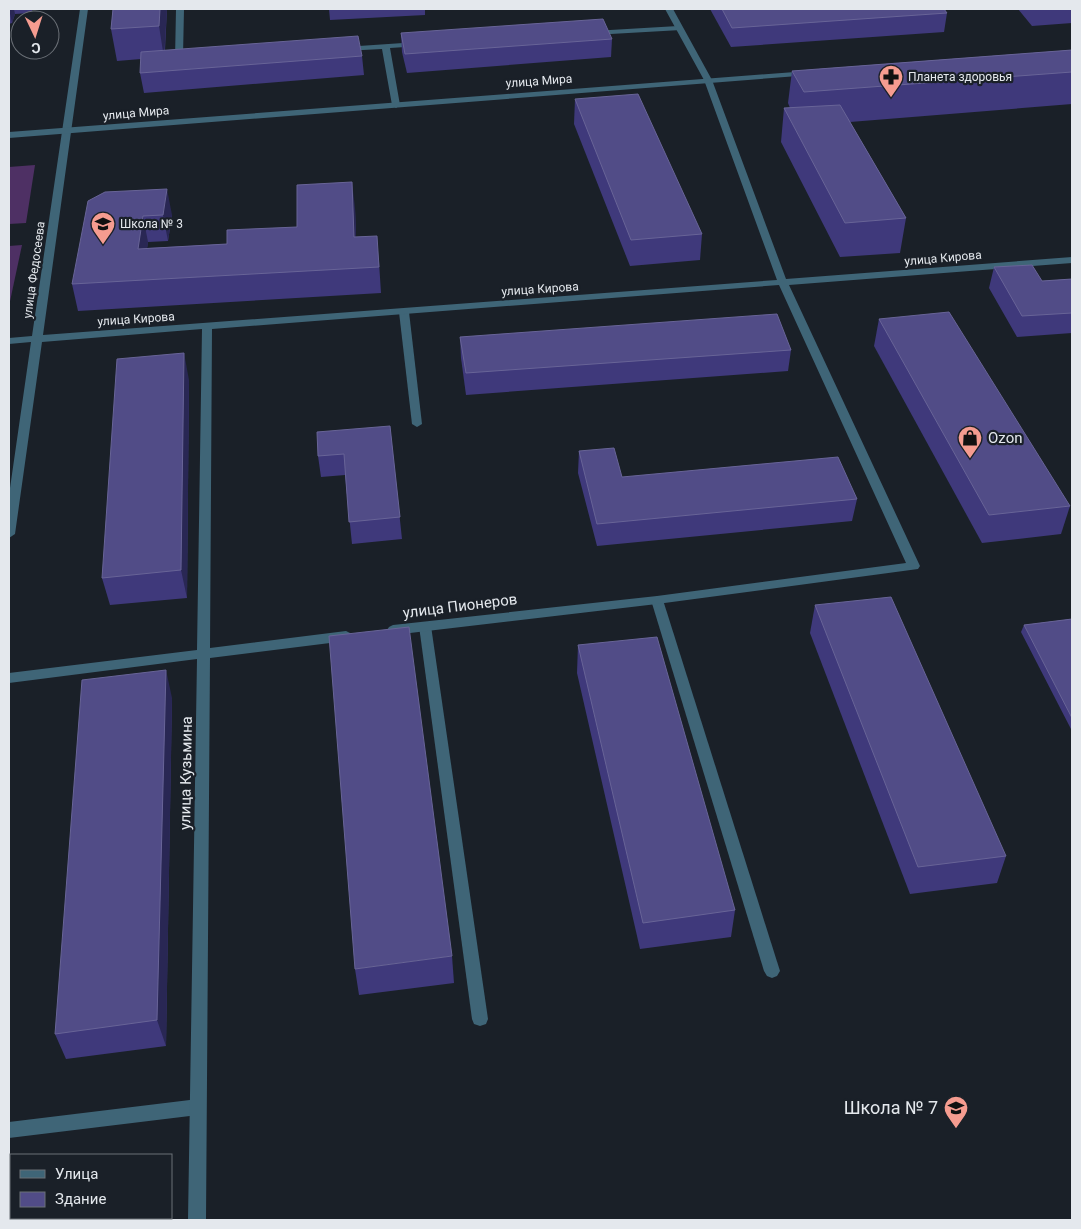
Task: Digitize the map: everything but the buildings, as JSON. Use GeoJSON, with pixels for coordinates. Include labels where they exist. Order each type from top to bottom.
{"type":"FeatureCollection","features":[{"type":"Feature","properties":{"kind":"street","name":"улица Федосеева"},"geometry":{"type":"LineString","coordinates":[[9,534],[84,9]]}},
{"type":"Feature","properties":{"kind":"street"},"geometry":{"type":"LineString","coordinates":[[180,9],[180,59],[199,58]]}},
{"type":"Feature","properties":{"kind":"street"},"geometry":{"type":"LineString","coordinates":[[669,9],[708,80],[783,283]]}},
{"type":"Feature","properties":{"kind":"street"},"geometry":{"type":"LineString","coordinates":[[581,34],[678,28]]}},
{"type":"Feature","properties":{"kind":"street"},"geometry":{"type":"LineString","coordinates":[[337,49],[425,44]]}},
{"type":"Feature","properties":{"kind":"street"},"geometry":{"type":"LineString","coordinates":[[386,46],[396,104]]}},
{"type":"Feature","properties":{"kind":"street","name":"улица Мира"},"geometry":{"type":"LineString","coordinates":[[9,135],[816,73]]}},
{"type":"Feature","properties":{"kind":"street","name":"улица Кирова"},"geometry":{"type":"LineString","coordinates":[[9,340],[207,327],[1072,260]]}},
{"type":"Feature","properties":{"kind":"street","name":"улица Пионеров"},"geometry":{"type":"LineString","coordinates":[[377,632],[657,600],[914,566],[783,283]]}},
{"type":"Feature","properties":{"kind":"street"},"geometry":{"type":"LineString","coordinates":[[404,312],[417,424]]}},
{"type":"Feature","properties":{"kind":"street","name":"улица Кузьмина"},"geometry":{"type":"LineString","coordinates":[[197,1220],[207,327]]}},
{"type":"Feature","properties":{"kind":"street"},"geometry":{"type":"LineString","coordinates":[[657,600],[772,972]]}},
{"type":"Feature","properties":{"kind":"street"},"geometry":{"type":"LineString","coordinates":[[425,626],[480,1019]]}},
{"type":"Feature","properties":{"kind":"street"},"geometry":{"type":"LineString","coordinates":[[9,678],[358,635]]}},
{"type":"Feature","properties":{"kind":"street"},"geometry":{"type":"LineString","coordinates":[[9,1130],[198,1107]]}},
{"type":"Feature","properties":{"kind":"shaded area"},"geometry":{"type":"Polygon","coordinates":[[[35,165],[26,223],[9,224],[9,167],[35,165]]]}},
{"type":"Feature","properties":{"kind":"shaded area"},"geometry":{"type":"Polygon","coordinates":[[[22,245],[9,306],[9,246],[22,245]]]}},
{"type":"Feature","properties":{"kind":"place","name":"Планета здоровья"},"geometry":{"type":"Point","coordinates":[891,98]}},
{"type":"Feature","properties":{"kind":"place","name":"Школа № 3"},"geometry":{"type":"Point","coordinates":[103,245]}},
{"type":"Feature","properties":{"kind":"place","name":"Ozon"},"geometry":{"type":"Point","coordinates":[970,459]}},
{"type":"Feature","properties":{"kind":"place","name":"Школа № 7"},"geometry":{"type":"Point","coordinates":[956,1129]}}]}
